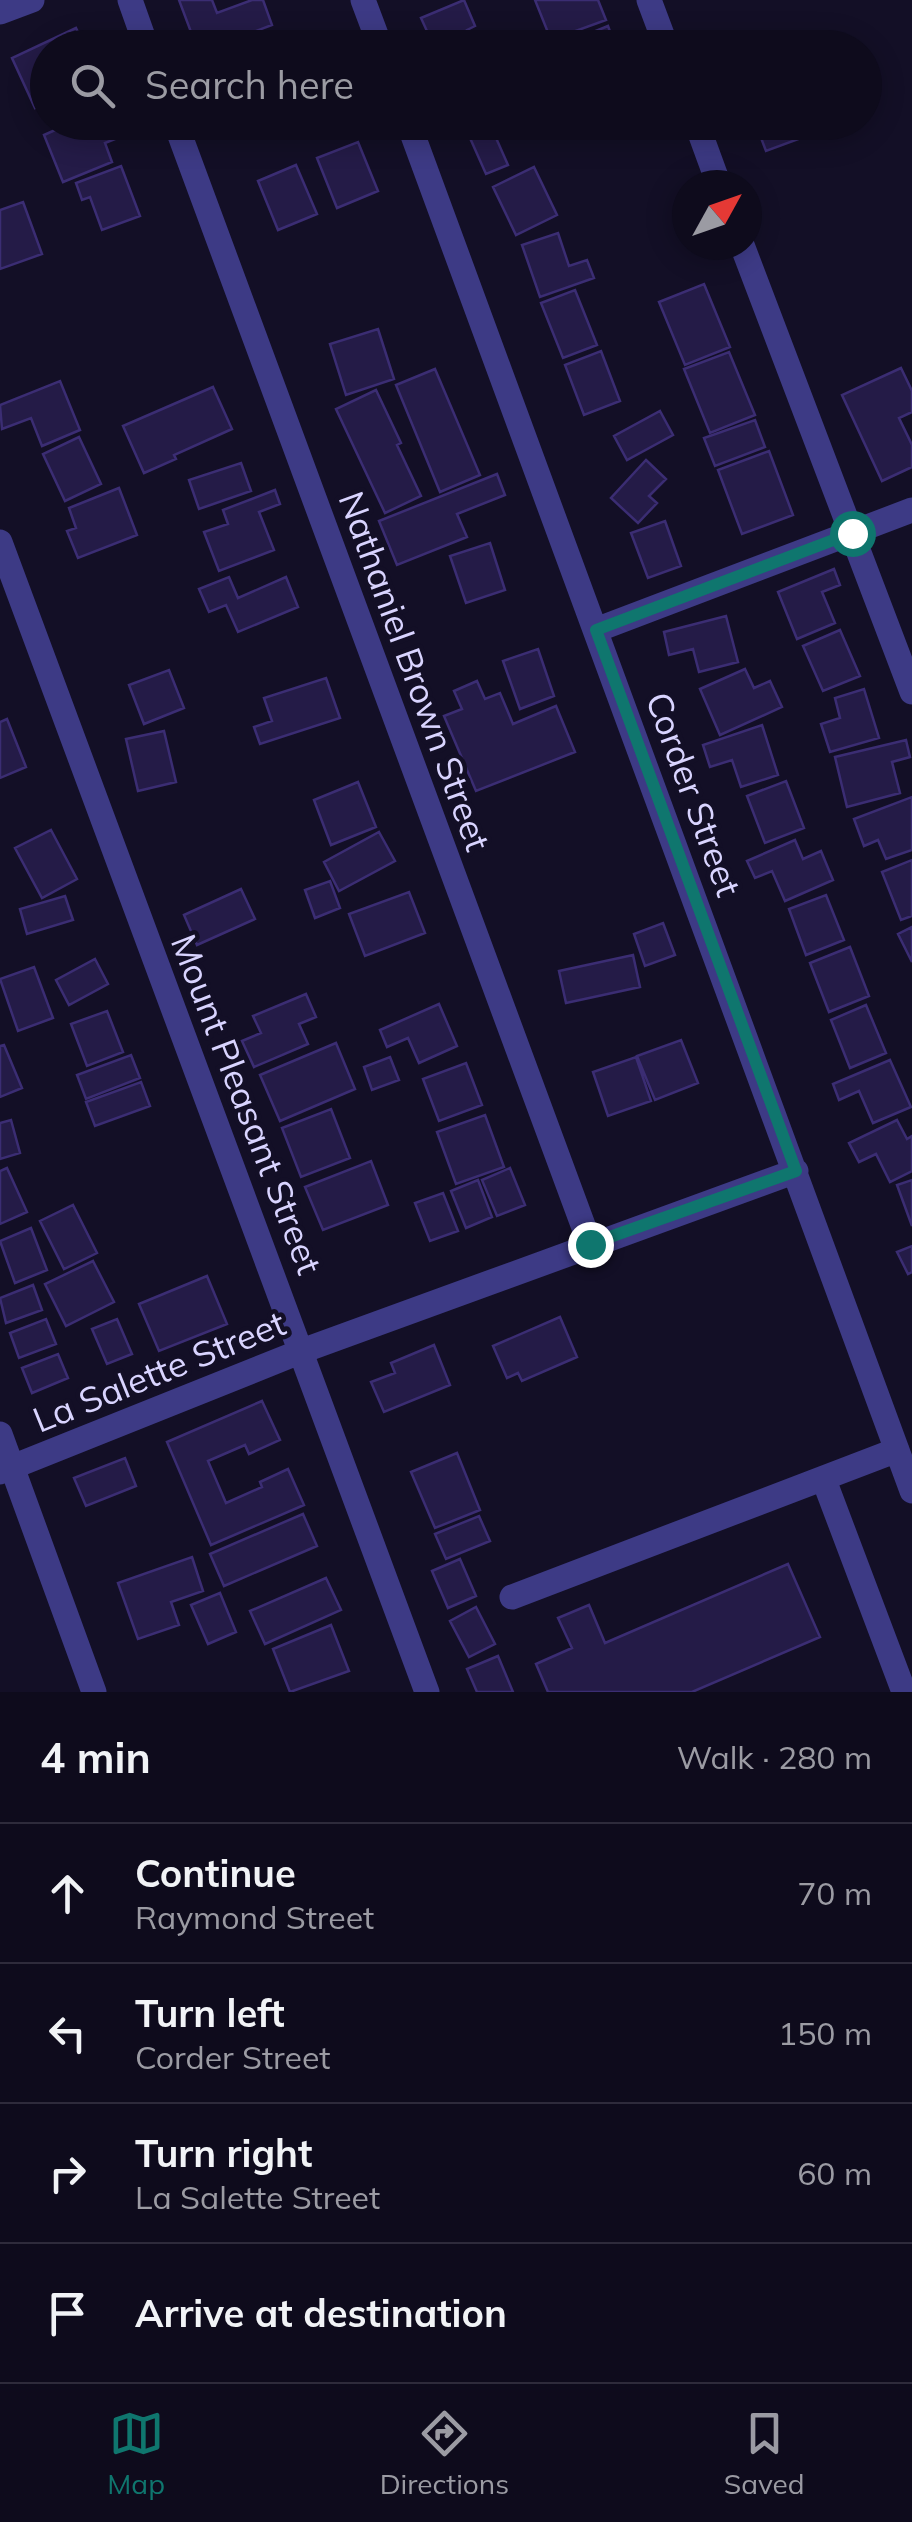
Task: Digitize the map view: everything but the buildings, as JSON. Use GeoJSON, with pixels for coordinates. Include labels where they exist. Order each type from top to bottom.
{"type":"FeatureCollection","features":[{"type":"Feature","properties":{"kind":"street"},"geometry":{"type":"LineString","coordinates":[[0,12],[32,0]]}},
{"type":"Feature","properties":{"kind":"street"},"geometry":{"type":"LineString","coordinates":[[130,0],[141,30]]}},
{"type":"Feature","properties":{"kind":"street"},"geometry":{"type":"LineString","coordinates":[[363,0],[374,30]]}},
{"type":"Feature","properties":{"kind":"street"},"geometry":{"type":"LineString","coordinates":[[649,0],[660,30]]}},
{"type":"Feature","properties":{"kind":"street","name":"Nathaniel Brown Street"},"geometry":{"type":"LineString","coordinates":[[182,140],[590,1244]]}},
{"type":"Feature","properties":{"kind":"street","name":"Corder Street"},"geometry":{"type":"LineString","coordinates":[[415,140],[912,1491]]}},
{"type":"Feature","properties":{"kind":"street"},"geometry":{"type":"LineString","coordinates":[[703,140],[714,170]]}},
{"type":"Feature","properties":{"kind":"street"},"geometry":{"type":"LineString","coordinates":[[748,260],[912,692]]}},
{"type":"Feature","properties":{"kind":"street"},"geometry":{"type":"LineString","coordinates":[[596,630],[912,510]]}},
{"type":"Feature","properties":{"kind":"street","name":"Mount Pleasant Street"},"geometry":{"type":"LineString","coordinates":[[0,542],[427,1692]]}},
{"type":"Feature","properties":{"kind":"street","name":"La Salette Street"},"geometry":{"type":"LineString","coordinates":[[6,1470],[302,1351],[796,1171]]}},
{"type":"Feature","properties":{"kind":"street"},"geometry":{"type":"LineString","coordinates":[[0,1434],[6,1470],[94,1692]]}},
{"type":"Feature","properties":{"kind":"street"},"geometry":{"type":"LineString","coordinates":[[512,1597],[897,1450]]}},
{"type":"Feature","properties":{"kind":"street"},"geometry":{"type":"LineString","coordinates":[[824,1480],[903,1663],[904,1692]]}},
{"type":"Feature","properties":{"kind":"route"},"geometry":{"type":"LineString","coordinates":[[590,1244],[796,1171],[596,630],[852,533]]}}]}
